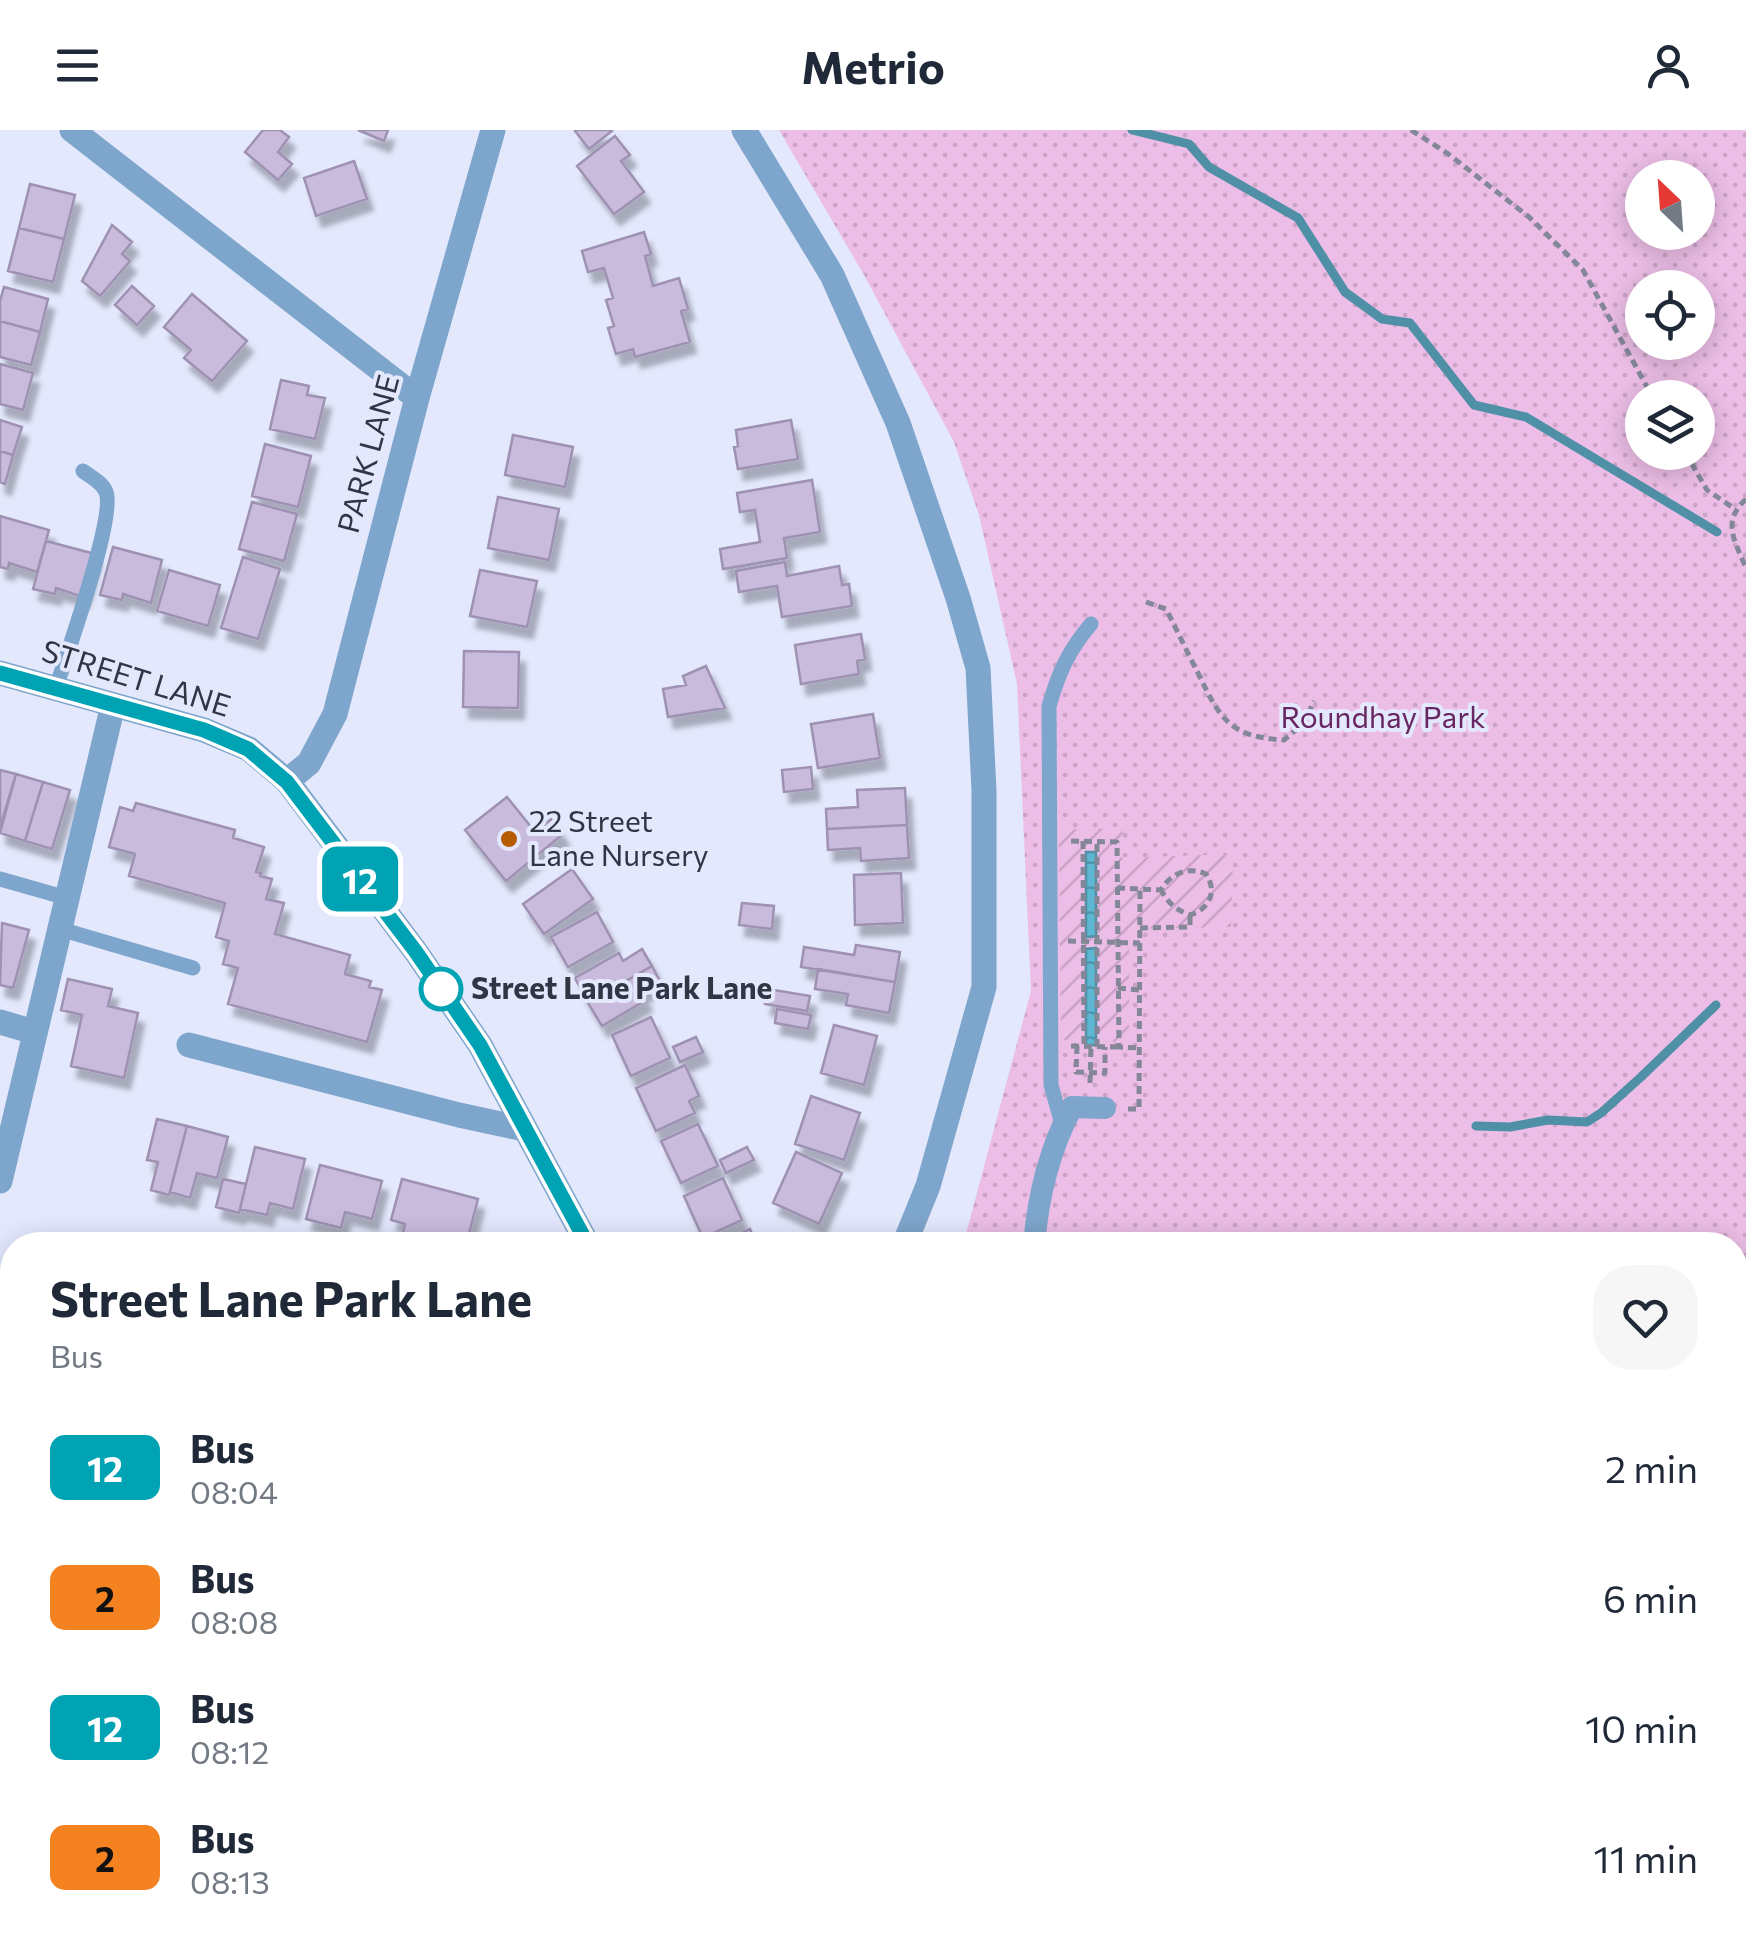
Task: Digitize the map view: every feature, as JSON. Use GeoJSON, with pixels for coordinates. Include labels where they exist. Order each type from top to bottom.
{"type":"FeatureCollection","features":[{"type":"Feature","properties":{"kind":"street"},"geometry":{"type":"LineString","coordinates":[[72,130],[417,398]]}},
{"type":"Feature","properties":{"kind":"street","name":"PARK LANE"},"geometry":{"type":"LineString","coordinates":[[287,782],[308,763],[335,714],[417,398],[493,130]]}},
{"type":"Feature","properties":{"kind":"street"},"geometry":{"type":"LineString","coordinates":[[744,130],[832,275],[898,423],[978,668],[984,791],[984,987],[928,1186],[909,1232]]}},
{"type":"Feature","properties":{"kind":"street","name":"STREET LANE"},"geometry":{"type":"LineString","coordinates":[[0,673],[204,730],[248,749],[287,782],[416,952],[480,1045],[576,1232]]}},
{"type":"Feature","properties":{"kind":"street"},"geometry":{"type":"LineString","coordinates":[[0,1180],[114,705]]}},
{"type":"Feature","properties":{"kind":"street"},"geometry":{"type":"LineString","coordinates":[[0,1022],[34,1032]]}},
{"type":"Feature","properties":{"kind":"street"},"geometry":{"type":"LineString","coordinates":[[188,1045],[524,1130]]}},
{"type":"Feature","properties":{"kind":"street"},"geometry":{"type":"LineString","coordinates":[[1036,1232],[1042,1186],[1062,1124],[1072,1107],[1098,1108]]}},
{"type":"Feature","properties":{"kind":"lane"},"geometry":{"type":"LineString","coordinates":[[56,688],[94,570],[106,512],[107,494],[83,471]]}},
{"type":"Feature","properties":{"kind":"lane"},"geometry":{"type":"LineString","coordinates":[[1062,1124],[1050,1084],[1049,706],[1072,647],[1091,624]]}},
{"type":"Feature","properties":{"kind":"lane"},"geometry":{"type":"LineString","coordinates":[[0,879],[68,898]]}},
{"type":"Feature","properties":{"kind":"lane"},"geometry":{"type":"LineString","coordinates":[[60,929],[193,968]]}},
{"type":"Feature","properties":{"kind":"path"},"geometry":{"type":"LineString","coordinates":[[1411,130],[1529,217],[1583,270],[1643,380]]}},
{"type":"Feature","properties":{"kind":"path"},"geometry":{"type":"LineString","coordinates":[[1695,470],[1707,490],[1735,509]]}},
{"type":"Feature","properties":{"kind":"path"},"geometry":{"type":"LineString","coordinates":[[1746,498],[1735,509],[1731,521],[1746,568]]}},
{"type":"Feature","properties":{"kind":"path"},"geometry":{"type":"LineString","coordinates":[[1146,602],[1166,609],[1216,711],[1235,729],[1258,739],[1284,740],[1304,723],[1314,702]]}},
{"type":"Feature","properties":{"kind":"path"},"geometry":{"type":"LineString","coordinates":[[1062,841],[1117,842],[1118,1047],[1140,1048]]}},
{"type":"Feature","properties":{"kind":"path"},"geometry":{"type":"LineString","coordinates":[[1083,841],[1083,942],[1091,1046],[1105,1073],[1076,1072],[1091,1046]]}},
{"type":"Feature","properties":{"kind":"path"},"geometry":{"type":"LineString","coordinates":[[1097,842],[1097,942],[1090,1072],[1098,1108],[1139,1110],[1140,889]]}},
{"type":"Feature","properties":{"kind":"path"},"geometry":{"type":"LineString","coordinates":[[1117,888],[1161,890],[1175,875],[1188,870],[1206,874],[1211,882],[1211,900],[1205,908],[1190,915],[1175,909],[1161,890]]}},
{"type":"Feature","properties":{"kind":"path"},"geometry":{"type":"LineString","coordinates":[[1140,928],[1190,927],[1190,915]]}},
{"type":"Feature","properties":{"kind":"path"},"geometry":{"type":"LineString","coordinates":[[1063,941],[1140,944]]}},
{"type":"Feature","properties":{"kind":"path"},"geometry":{"type":"LineString","coordinates":[[1118,988],[1140,990]]}},
{"type":"Feature","properties":{"kind":"green space","name":"Roundhay Park"},"geometry":{"type":"Polygon","coordinates":[[[779,130],[1746,130],[1746,1232],[966,1232],[1031,991],[1017,684],[979,515],[954,442],[864,275],[779,130]]]}},
{"type":"Feature","properties":{"kind":"green space"},"geometry":{"type":"Polygon","coordinates":[[[1123,828],[1122,858],[1233,854],[1231,927],[1129,929],[1129,1042],[1061,1040],[1059,830],[1123,828]]]}},
{"type":"Feature","properties":{"kind":"water"},"geometry":{"type":"Polygon","coordinates":[[[1086,852],[1096,852],[1096,936],[1086,937],[1086,852]]]}},
{"type":"Feature","properties":{"kind":"water"},"geometry":{"type":"Polygon","coordinates":[[[1096,948],[1096,1045],[1086,1045],[1086,949],[1096,948]]]}},
{"type":"Feature","properties":{"kind":"building"},"geometry":{"type":"Polygon","coordinates":[[[263,130],[280,130],[289,137],[278,152],[292,164],[278,180],[245,152],[263,130]]]}},
{"type":"Feature","properties":{"kind":"building"},"geometry":{"type":"Polygon","coordinates":[[[358,130],[388,130],[384,141],[358,130]]]}},
{"type":"Feature","properties":{"kind":"building"},"geometry":{"type":"Polygon","coordinates":[[[577,130],[611,130],[612,131],[589,149],[577,130]]]}},
{"type":"Feature","properties":{"kind":"building"},"geometry":{"type":"Polygon","coordinates":[[[615,136],[630,155],[621,161],[644,192],[614,214],[577,166],[615,136]]]}},
{"type":"Feature","properties":{"kind":"building"},"geometry":{"type":"Polygon","coordinates":[[[354,161],[367,199],[316,216],[304,178],[354,161]]]}},
{"type":"Feature","properties":{"kind":"building"},"geometry":{"type":"Polygon","coordinates":[[[30,184],[75,195],[64,239],[19,228],[30,184]]]}},
{"type":"Feature","properties":{"kind":"building"},"geometry":{"type":"Polygon","coordinates":[[[112,225],[132,242],[122,254],[130,261],[100,296],[82,281],[112,225]]]}},
{"type":"Feature","properties":{"kind":"building"},"geometry":{"type":"Polygon","coordinates":[[[19,228],[64,239],[53,282],[8,271],[19,228]]]}},
{"type":"Feature","properties":{"kind":"building"},"geometry":{"type":"Polygon","coordinates":[[[644,232],[651,254],[645,256],[653,286],[679,278],[688,309],[681,311],[690,342],[635,357],[633,349],[616,354],[608,328],[614,326],[606,300],[613,298],[604,268],[588,272],[582,251],[644,232]]]}},
{"type":"Feature","properties":{"kind":"building"},"geometry":{"type":"Polygon","coordinates":[[[132,286],[154,306],[137,325],[115,305],[132,286]]]}},
{"type":"Feature","properties":{"kind":"building"},"geometry":{"type":"Polygon","coordinates":[[[4,287],[48,299],[40,332],[0,321],[4,287]]]}},
{"type":"Feature","properties":{"kind":"building"},"geometry":{"type":"Polygon","coordinates":[[[192,294],[247,341],[212,381],[184,358],[191,350],[164,327],[192,294]]]}},
{"type":"Feature","properties":{"kind":"building"},"geometry":{"type":"Polygon","coordinates":[[[0,321],[40,332],[31,365],[0,357],[0,321]]]}},
{"type":"Feature","properties":{"kind":"building"},"geometry":{"type":"Polygon","coordinates":[[[0,364],[33,373],[23,410],[0,404],[0,364]]]}},
{"type":"Feature","properties":{"kind":"building"},"geometry":{"type":"Polygon","coordinates":[[[281,380],[309,386],[307,395],[325,398],[315,439],[270,429],[281,380]]]}},
{"type":"Feature","properties":{"kind":"building"},"geometry":{"type":"Polygon","coordinates":[[[0,420],[22,427],[13,455],[0,451],[0,420]]]}},
{"type":"Feature","properties":{"kind":"building"},"geometry":{"type":"Polygon","coordinates":[[[791,420],[798,459],[738,469],[736,430],[791,420]]]}},
{"type":"Feature","properties":{"kind":"building"},"geometry":{"type":"Polygon","coordinates":[[[513,435],[573,447],[565,487],[505,475],[513,435]]]}},
{"type":"Feature","properties":{"kind":"building"},"geometry":{"type":"Polygon","coordinates":[[[265,444],[311,456],[298,507],[252,496],[265,444]]]}},
{"type":"Feature","properties":{"kind":"building"},"geometry":{"type":"Polygon","coordinates":[[[0,451],[13,455],[5,484],[0,482],[0,451]]]}},
{"type":"Feature","properties":{"kind":"building"},"geometry":{"type":"Polygon","coordinates":[[[812,480],[820,532],[784,538],[787,558],[723,569],[720,549],[760,542],[755,510],[740,512],[737,493],[812,480]]]}},
{"type":"Feature","properties":{"kind":"building"},"geometry":{"type":"Polygon","coordinates":[[[498,497],[559,509],[549,560],[488,548],[498,497]]]}},
{"type":"Feature","properties":{"kind":"building"},"geometry":{"type":"Polygon","coordinates":[[[252,502],[297,514],[284,561],[239,549],[252,502]]]}},
{"type":"Feature","properties":{"kind":"building"},"geometry":{"type":"Polygon","coordinates":[[[0,516],[49,530],[37,572],[9,563],[8,569],[0,567],[0,516]]]}},
{"type":"Feature","properties":{"kind":"building"},"geometry":{"type":"Polygon","coordinates":[[[46,541],[95,554],[83,597],[56,588],[55,594],[33,589],[46,541]]]}},
{"type":"Feature","properties":{"kind":"building"},"geometry":{"type":"Polygon","coordinates":[[[113,547],[162,560],[151,603],[123,594],[122,600],[100,595],[113,547]]]}},
{"type":"Feature","properties":{"kind":"building"},"geometry":{"type":"Polygon","coordinates":[[[243,557],[280,569],[258,639],[221,628],[243,557]]]}},
{"type":"Feature","properties":{"kind":"building"},"geometry":{"type":"Polygon","coordinates":[[[785,562],[787,576],[839,566],[842,585],[849,584],[852,606],[782,617],[777,586],[739,592],[736,571],[785,562]]]}},
{"type":"Feature","properties":{"kind":"building"},"geometry":{"type":"Polygon","coordinates":[[[169,570],[220,585],[208,626],[157,611],[169,570]]]}},
{"type":"Feature","properties":{"kind":"building"},"geometry":{"type":"Polygon","coordinates":[[[480,570],[537,581],[527,627],[470,616],[480,570]]]}},
{"type":"Feature","properties":{"kind":"building"},"geometry":{"type":"Polygon","coordinates":[[[861,634],[865,659],[857,661],[859,674],[801,684],[795,645],[861,634]]]}},
{"type":"Feature","properties":{"kind":"building"},"geometry":{"type":"Polygon","coordinates":[[[464,651],[519,652],[518,708],[463,707],[464,651]]]}},
{"type":"Feature","properties":{"kind":"building"},"geometry":{"type":"Polygon","coordinates":[[[706,666],[725,708],[668,717],[663,689],[686,685],[683,676],[706,666]]]}},
{"type":"Feature","properties":{"kind":"building"},"geometry":{"type":"Polygon","coordinates":[[[873,714],[880,758],[818,768],[811,724],[873,714]]]}},
{"type":"Feature","properties":{"kind":"building"},"geometry":{"type":"Polygon","coordinates":[[[811,767],[813,789],[784,792],[782,770],[811,767]]]}},
{"type":"Feature","properties":{"kind":"building"},"geometry":{"type":"Polygon","coordinates":[[[0,770],[16,774],[0,827],[0,770]]]}},
{"type":"Feature","properties":{"kind":"building"},"geometry":{"type":"Polygon","coordinates":[[[16,774],[43,782],[25,841],[0,833],[16,774]]]}},
{"type":"Feature","properties":{"kind":"building"},"geometry":{"type":"Polygon","coordinates":[[[43,782],[70,790],[52,849],[25,841],[43,782]]]}},
{"type":"Feature","properties":{"kind":"building"},"geometry":{"type":"Polygon","coordinates":[[[905,788],[907,825],[827,829],[826,809],[858,807],[857,790],[905,788]]]}},
{"type":"Feature","properties":{"kind":"building"},"geometry":{"type":"Polygon","coordinates":[[[507,797],[535,832],[551,819],[563,834],[506,881],[465,830],[507,797]]]}},
{"type":"Feature","properties":{"kind":"building"},"geometry":{"type":"Polygon","coordinates":[[[136,803],[235,830],[233,838],[264,847],[256,872],[272,879],[266,899],[284,903],[275,934],[350,955],[345,974],[371,981],[369,987],[382,990],[367,1042],[228,1004],[238,968],[223,964],[229,941],[216,937],[225,903],[129,876],[135,854],[109,847],[120,807],[133,811],[136,803]]]}},
{"type":"Feature","properties":{"kind":"building"},"geometry":{"type":"Polygon","coordinates":[[[907,825],[909,858],[861,861],[860,848],[828,850],[827,829],[907,825]]]}},
{"type":"Feature","properties":{"kind":"building"},"geometry":{"type":"Polygon","coordinates":[[[572,869],[593,899],[544,934],[523,904],[572,869]]]}},
{"type":"Feature","properties":{"kind":"building"},"geometry":{"type":"Polygon","coordinates":[[[901,873],[903,923],[855,925],[854,875],[901,873]]]}},
{"type":"Feature","properties":{"kind":"building"},"geometry":{"type":"Polygon","coordinates":[[[742,903],[774,906],[772,929],[739,925],[742,903]]]}},
{"type":"Feature","properties":{"kind":"building"},"geometry":{"type":"Polygon","coordinates":[[[597,912],[613,942],[568,967],[551,937],[597,912]]]}},
{"type":"Feature","properties":{"kind":"building"},"geometry":{"type":"Polygon","coordinates":[[[2,923],[29,930],[13,988],[0,985],[2,923]]]}},
{"type":"Feature","properties":{"kind":"building"},"geometry":{"type":"Polygon","coordinates":[[[856,945],[900,952],[895,982],[801,967],[804,947],[854,955],[856,945]]]}},
{"type":"Feature","properties":{"kind":"building"},"geometry":{"type":"Polygon","coordinates":[[[642,949],[652,966],[588,1003],[575,978],[619,953],[623,961],[642,949]]]}},
{"type":"Feature","properties":{"kind":"building"},"geometry":{"type":"Polygon","coordinates":[[[652,966],[660,981],[641,992],[646,1000],[602,1026],[588,1003],[652,966]]]}},
{"type":"Feature","properties":{"kind":"building"},"geometry":{"type":"Polygon","coordinates":[[[818,969],[895,982],[889,1013],[846,1005],[848,994],[815,989],[818,969]]]}},
{"type":"Feature","properties":{"kind":"building"},"geometry":{"type":"Polygon","coordinates":[[[68,979],[112,989],[108,1006],[138,1013],[124,1078],[71,1066],[82,1015],[61,1010],[68,979]]]}},
{"type":"Feature","properties":{"kind":"building"},"geometry":{"type":"Polygon","coordinates":[[[768,989],[810,996],[807,1011],[765,1004],[768,989]]]}},
{"type":"Feature","properties":{"kind":"building"},"geometry":{"type":"Polygon","coordinates":[[[777,1009],[811,1015],[808,1029],[775,1023],[777,1009]]]}},
{"type":"Feature","properties":{"kind":"building"},"geometry":{"type":"Polygon","coordinates":[[[651,1017],[670,1058],[631,1076],[612,1035],[651,1017]]]}},
{"type":"Feature","properties":{"kind":"building"},"geometry":{"type":"Polygon","coordinates":[[[834,1025],[877,1036],[864,1085],[821,1073],[834,1025]]]}},
{"type":"Feature","properties":{"kind":"building"},"geometry":{"type":"Polygon","coordinates":[[[696,1037],[703,1052],[680,1062],[673,1047],[696,1037]]]}},
{"type":"Feature","properties":{"kind":"building"},"geometry":{"type":"Polygon","coordinates":[[[685,1065],[699,1096],[689,1101],[695,1113],[656,1131],[636,1088],[685,1065]]]}},
{"type":"Feature","properties":{"kind":"building"},"geometry":{"type":"Polygon","coordinates":[[[811,1096],[860,1113],[844,1160],[795,1144],[811,1096]]]}},
{"type":"Feature","properties":{"kind":"building"},"geometry":{"type":"Polygon","coordinates":[[[157,1119],[187,1126],[169,1195],[151,1190],[158,1162],[147,1160],[157,1119]]]}},
{"type":"Feature","properties":{"kind":"building"},"geometry":{"type":"Polygon","coordinates":[[[698,1124],[718,1166],[681,1183],[661,1141],[698,1124]]]}},
{"type":"Feature","properties":{"kind":"building"},"geometry":{"type":"Polygon","coordinates":[[[187,1126],[228,1137],[217,1178],[197,1173],[190,1198],[170,1192],[187,1126]]]}},
{"type":"Feature","properties":{"kind":"building"},"geometry":{"type":"Polygon","coordinates":[[[255,1147],[305,1159],[293,1209],[270,1203],[267,1215],[240,1209],[255,1147]]]}},
{"type":"Feature","properties":{"kind":"building"},"geometry":{"type":"Polygon","coordinates":[[[747,1147],[754,1160],[726,1173],[720,1160],[747,1147]]]}},
{"type":"Feature","properties":{"kind":"building"},"geometry":{"type":"Polygon","coordinates":[[[796,1152],[842,1173],[819,1224],[773,1203],[796,1152]]]}},
{"type":"Feature","properties":{"kind":"building"},"geometry":{"type":"Polygon","coordinates":[[[320,1165],[382,1181],[372,1219],[345,1212],[341,1228],[306,1219],[320,1165]]]}},
{"type":"Feature","properties":{"kind":"building"},"geometry":{"type":"Polygon","coordinates":[[[723,1178],[742,1220],[716,1232],[700,1232],[684,1196],[723,1178]]]}},
{"type":"Feature","properties":{"kind":"building"},"geometry":{"type":"Polygon","coordinates":[[[223,1179],[246,1184],[239,1213],[216,1207],[223,1179]]]}},
{"type":"Feature","properties":{"kind":"building"},"geometry":{"type":"Polygon","coordinates":[[[402,1179],[478,1199],[469,1232],[403,1232],[405,1224],[391,1220],[402,1179]]]}},
{"type":"Feature","properties":{"kind":"waterway"},"geometry":{"type":"LineString","coordinates":[[1132,130],[1189,144],[1209,167],[1298,218],[1345,292],[1382,319],[1410,323],[1474,405],[1526,417],[1717,532]]}},
{"type":"Feature","properties":{"kind":"waterway"},"geometry":{"type":"LineString","coordinates":[[1476,1126],[1510,1127],[1548,1120],[1587,1122],[1716,1005]]}},
{"type":"Feature","properties":{"kind":"bus line","name":"12"},"geometry":{"type":"LineString","coordinates":[[0,673],[204,730],[248,749],[270,765],[416,952],[480,1045],[581,1232]]}},
{"type":"Feature","properties":{"kind":"place","name":"22 Street Lane Nursery"},"geometry":{"type":"Point","coordinates":[509,839]}},
{"type":"Feature","properties":{"kind":"place","name":"Street Lane Park Lane"},"geometry":{"type":"Point","coordinates":[441,989]}}]}
